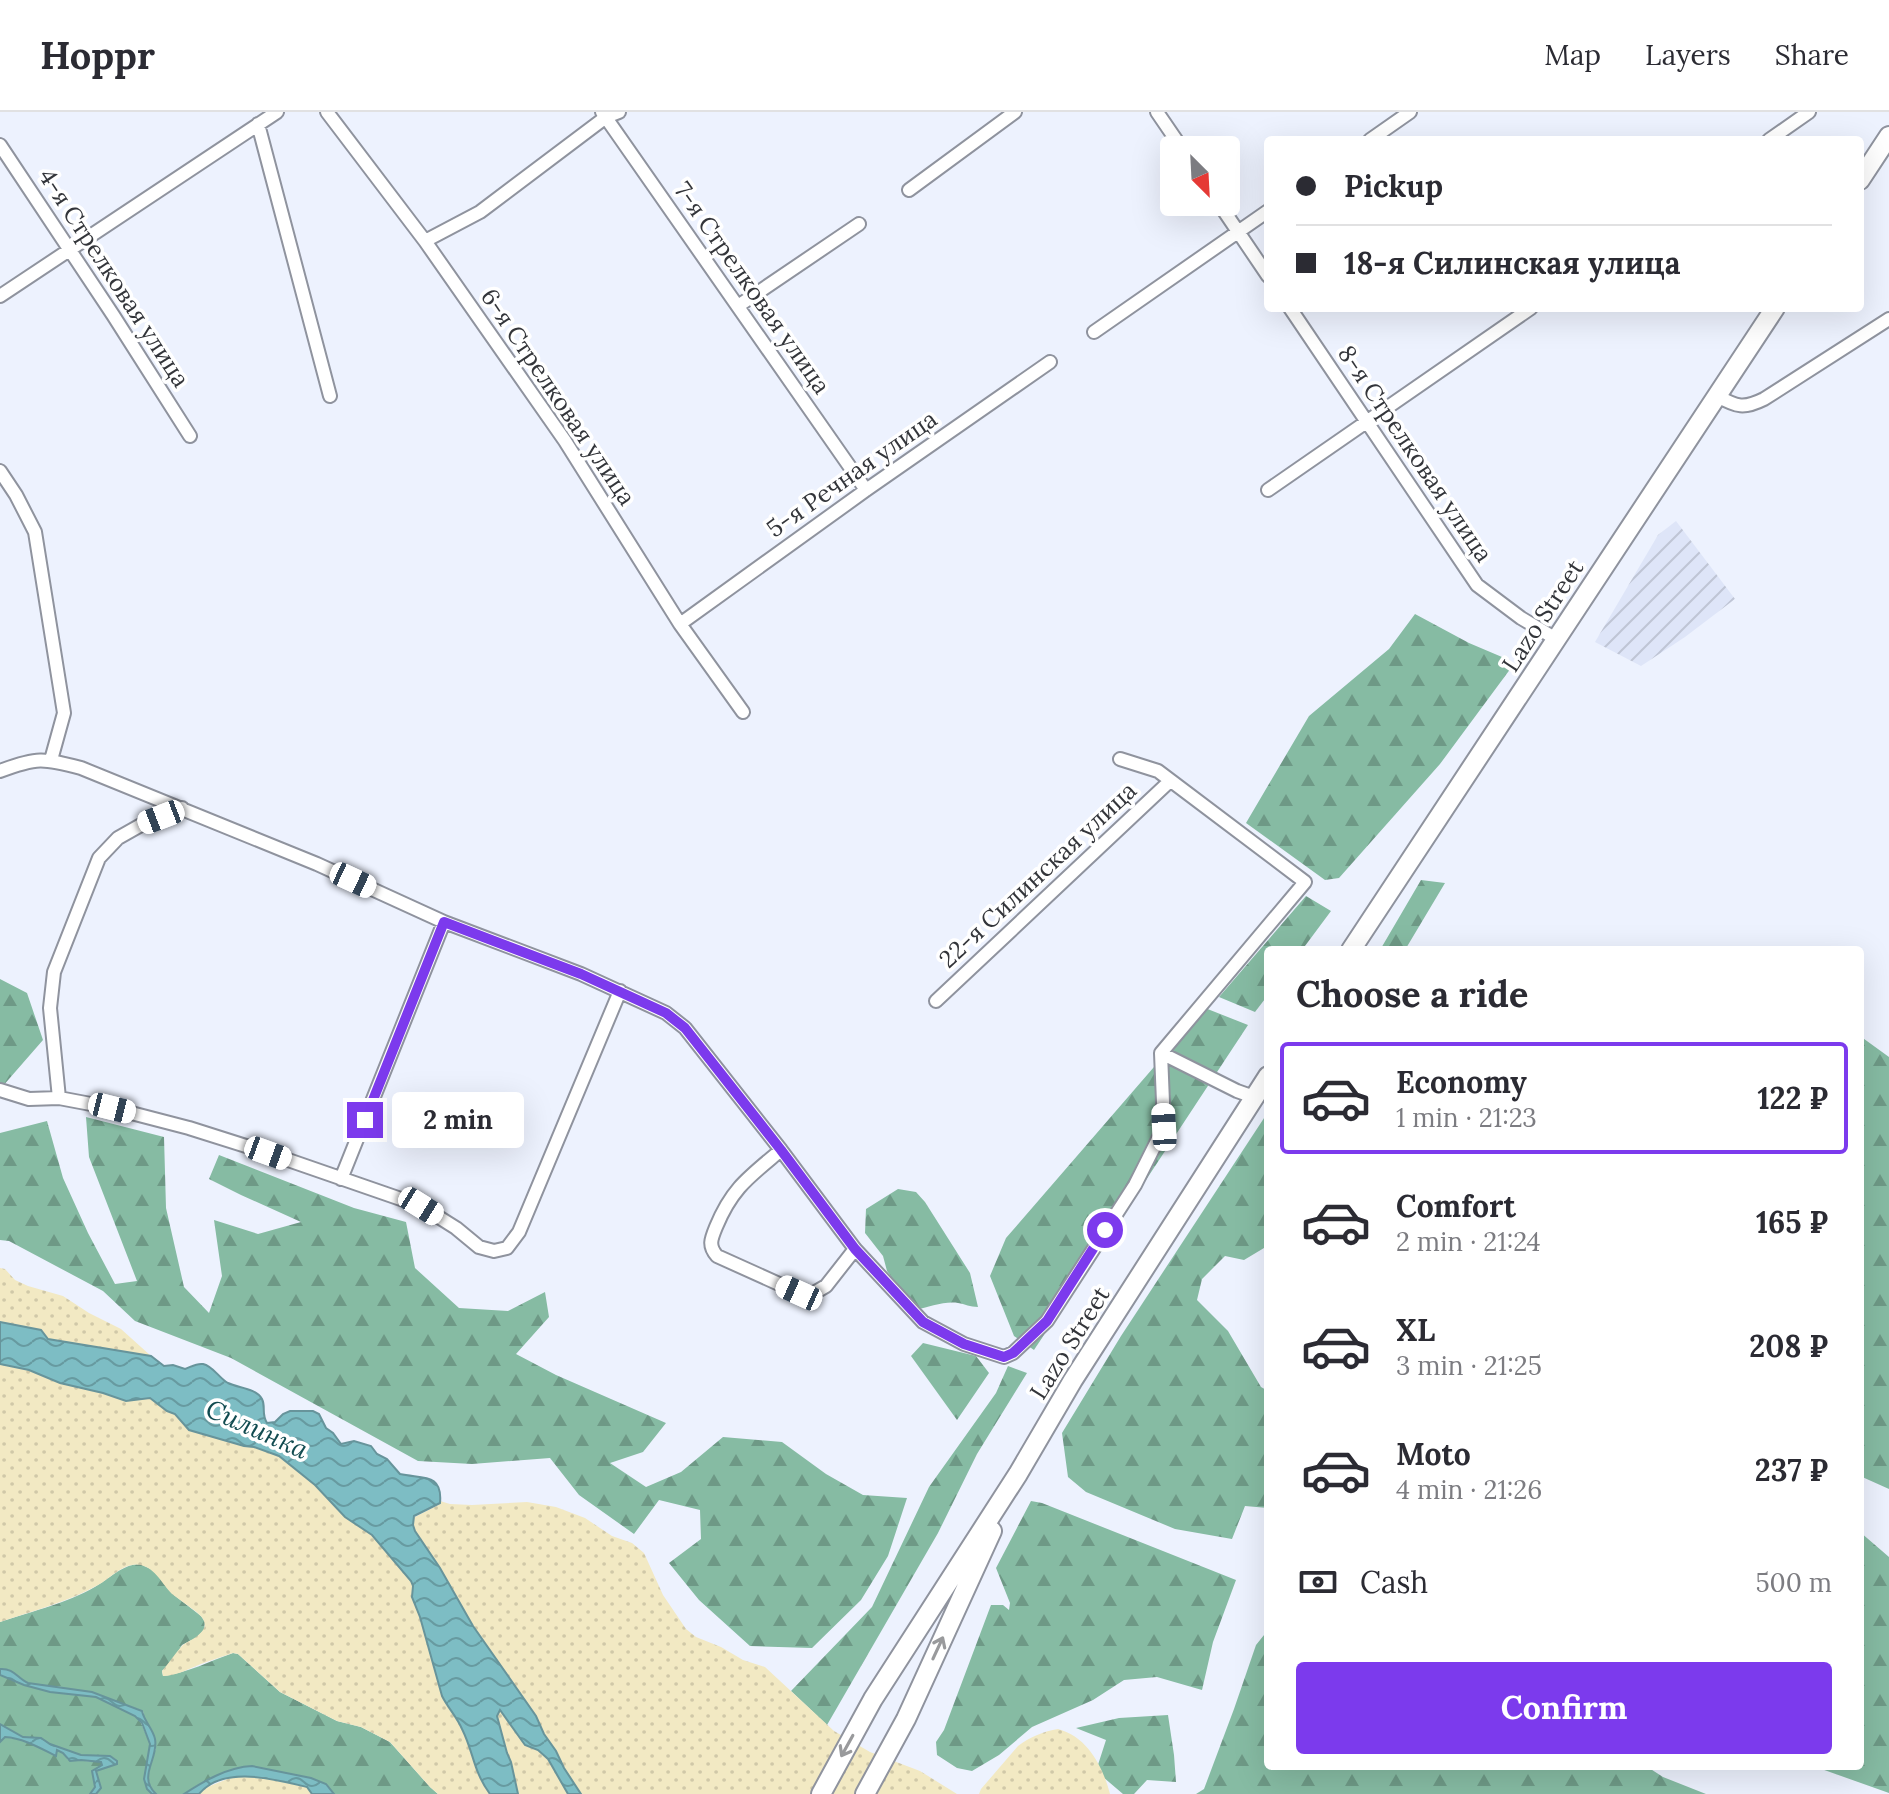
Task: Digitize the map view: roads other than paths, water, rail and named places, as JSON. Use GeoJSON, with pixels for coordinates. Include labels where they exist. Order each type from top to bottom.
{"type":"FeatureCollection","features":[{"type":"Feature","properties":{"kind":"main road"},"geometry":{"type":"LineString","coordinates":[[1864,174],[1889,136]]}},
{"type":"Feature","properties":{"kind":"main road","name":"Lazo Street"},"geometry":{"type":"LineString","coordinates":[[1354,946],[1772,312]]}},
{"type":"Feature","properties":{"kind":"main road","name":"Lazo Street"},"geometry":{"type":"LineString","coordinates":[[821,1794],[873,1699],[1264,1082]]}},
{"type":"Feature","properties":{"kind":"main road","name":"Lazo Street"},"geometry":{"type":"LineString","coordinates":[[865,1794],[906,1719],[1018,1474]]}},
{"type":"Feature","properties":{"kind":"street"},"geometry":{"type":"LineString","coordinates":[[0,296],[277,112]]}},
{"type":"Feature","properties":{"kind":"street","name":"6-я Стрелковая улица"},"geometry":{"type":"LineString","coordinates":[[327,112],[425,241],[565,441],[680,624],[743,712]]}},
{"type":"Feature","properties":{"kind":"street"},"geometry":{"type":"LineString","coordinates":[[425,241],[480,212],[604,114],[619,112]]}},
{"type":"Feature","properties":{"kind":"street"},"geometry":{"type":"LineString","coordinates":[[909,190],[1015,112]]}},
{"type":"Feature","properties":{"kind":"street"},"geometry":{"type":"LineString","coordinates":[[1157,112],[1173,136]]}},
{"type":"Feature","properties":{"kind":"street"},"geometry":{"type":"LineString","coordinates":[[1376,136],[1410,112]]}},
{"type":"Feature","properties":{"kind":"street"},"geometry":{"type":"LineString","coordinates":[[1775,136],[1809,112]]}},
{"type":"Feature","properties":{"kind":"street","name":"7-я Стрелковая улица"},"geometry":{"type":"LineString","coordinates":[[604,114],[866,490]]}},
{"type":"Feature","properties":{"kind":"street"},"geometry":{"type":"LineString","coordinates":[[258,124],[330,396]]}},
{"type":"Feature","properties":{"kind":"street","name":"4-я Стрелковая улица"},"geometry":{"type":"LineString","coordinates":[[0,145],[190,436]]}},
{"type":"Feature","properties":{"kind":"street"},"geometry":{"type":"LineString","coordinates":[[1094,332],[1264,214]]}},
{"type":"Feature","properties":{"kind":"street"},"geometry":{"type":"LineString","coordinates":[[1228,216],[1264,270]]}},
{"type":"Feature","properties":{"kind":"street"},"geometry":{"type":"LineString","coordinates":[[738,306],[859,224]]}},
{"type":"Feature","properties":{"kind":"street","name":"8-я Стрелковая улица"},"geometry":{"type":"LineString","coordinates":[[1293,312],[1477,585],[1521,618],[1556,639]]}},
{"type":"Feature","properties":{"kind":"street"},"geometry":{"type":"LineString","coordinates":[[1268,490],[1525,312]]}},
{"type":"Feature","properties":{"kind":"street"},"geometry":{"type":"LineString","coordinates":[[1717,396],[1731,404],[1748,407],[1889,319]]}},
{"type":"Feature","properties":{"kind":"street","name":"5-я Речная улица"},"geometry":{"type":"LineString","coordinates":[[680,624],[1050,362]]}},
{"type":"Feature","properties":{"kind":"street"},"geometry":{"type":"LineString","coordinates":[[0,471],[35,532],[64,713],[51,760]]}},
{"type":"Feature","properties":{"kind":"street"},"geometry":{"type":"LineString","coordinates":[[0,771],[28,760],[51,760],[81,768],[317,864],[444,922],[567,968],[666,1013],[685,1028],[855,1249],[923,1322],[964,1344],[1004,1357],[1013,1353],[1047,1321],[1135,1185],[1164,1127],[1161,1053],[1305,882],[1158,771],[1120,759]]}},
{"type":"Feature","properties":{"kind":"street","name":"22-я Силинская улица"},"geometry":{"type":"LineString","coordinates":[[936,1001],[1170,781]]}},
{"type":"Feature","properties":{"kind":"street"},"geometry":{"type":"LineString","coordinates":[[59,1098],[50,1008],[54,972],[99,858],[129,831],[182,808]]}},
{"type":"Feature","properties":{"kind":"street"},"geometry":{"type":"LineString","coordinates":[[341,1179],[444,922]]}},
{"type":"Feature","properties":{"kind":"street"},"geometry":{"type":"LineString","coordinates":[[0,1090],[29,1099],[59,1098],[112,1108],[268,1153],[421,1206],[479,1247],[494,1251],[507,1248],[519,1232],[620,991]]}},
{"type":"Feature","properties":{"kind":"street"},"geometry":{"type":"LineString","coordinates":[[1161,1053],[1254,1097]]}},
{"type":"Feature","properties":{"kind":"street"},"geometry":{"type":"LineString","coordinates":[[781,1150],[733,1193],[710,1241],[711,1250],[717,1256],[799,1293],[814,1293],[826,1286],[855,1249]]}},
{"type":"Feature","properties":{"kind":"water","name":"Силинка"},"geometry":{"type":"Polygon","coordinates":[[[0,1322],[41,1330],[48,1339],[151,1356],[164,1366],[185,1369],[198,1364],[207,1365],[228,1383],[259,1395],[267,1423],[275,1422],[290,1411],[313,1411],[319,1414],[326,1428],[341,1444],[354,1441],[371,1446],[400,1474],[434,1482],[440,1493],[440,1503],[414,1516],[415,1531],[473,1626],[536,1716],[581,1794],[568,1794],[548,1759],[538,1750],[525,1745],[500,1710],[497,1716],[518,1794],[490,1794],[480,1778],[460,1725],[442,1696],[412,1597],[411,1581],[372,1535],[345,1517],[315,1485],[279,1456],[189,1430],[175,1414],[150,1398],[126,1401],[60,1383],[29,1370],[0,1364],[0,1322]]]}},
{"type":"Feature","properties":{"kind":"water"},"geometry":{"type":"Polygon","coordinates":[[[0,1669],[12,1672],[28,1683],[92,1692],[142,1711],[155,1739],[148,1781],[156,1794],[147,1789],[144,1779],[150,1744],[142,1723],[135,1716],[96,1697],[50,1692],[24,1685],[0,1675],[0,1669]]]}},
{"type":"Feature","properties":{"kind":"water"},"geometry":{"type":"Polygon","coordinates":[[[0,1724],[23,1737],[41,1738],[81,1755],[110,1756],[117,1764],[96,1771],[101,1788],[96,1794],[90,1794],[95,1787],[92,1771],[102,1765],[101,1762],[70,1761],[57,1750],[56,1756],[12,1738],[5,1737],[0,1742],[0,1724]]]}},
{"type":"Feature","properties":{"kind":"water"},"geometry":{"type":"Polygon","coordinates":[[[252,1766],[311,1778],[326,1784],[334,1794],[312,1794],[307,1787],[281,1781],[236,1777],[222,1779],[199,1794],[184,1794],[225,1772],[252,1766]]]}}]}
